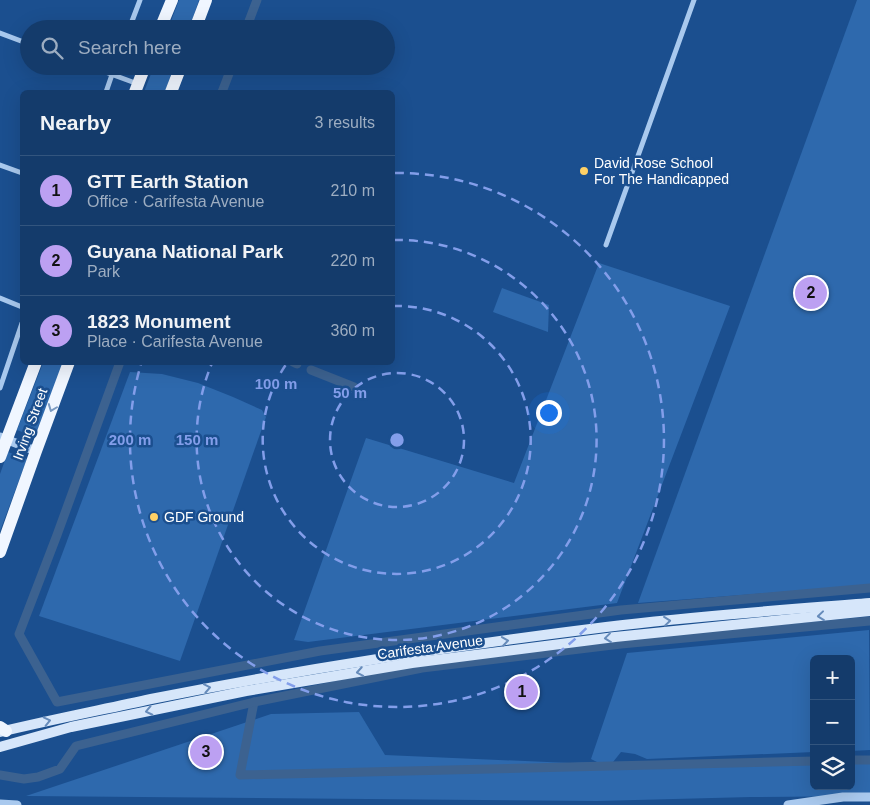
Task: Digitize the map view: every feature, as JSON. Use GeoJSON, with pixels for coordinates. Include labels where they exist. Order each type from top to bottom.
{"type":"FeatureCollection","features":[{"type":"Feature","properties":{"kind":"main road"},"geometry":{"type":"LineString","coordinates":[[164,20],[172,0]]}},
{"type":"Feature","properties":{"kind":"main road"},"geometry":{"type":"LineString","coordinates":[[198,20],[206,0]]}},
{"type":"Feature","properties":{"kind":"main road"},"geometry":{"type":"LineString","coordinates":[[137,88],[142,75]]}},
{"type":"Feature","properties":{"kind":"main road"},"geometry":{"type":"LineString","coordinates":[[172,90],[178,75]]}},
{"type":"Feature","properties":{"kind":"main road"},"geometry":{"type":"LineString","coordinates":[[0,457],[3,439],[35,365]]}},
{"type":"Feature","properties":{"kind":"main road","name":"Irving Street"},"geometry":{"type":"LineString","coordinates":[[0,552],[68,365]]}},
{"type":"Feature","properties":{"kind":"main road","name":"Carifesta Avenue"},"geometry":{"type":"LineString","coordinates":[[2,730],[244,681],[411,654],[607,627],[870,603]]}},
{"type":"Feature","properties":{"kind":"main road","name":"Carifesta Avenue"},"geometry":{"type":"LineString","coordinates":[[0,747],[71,727],[227,695],[412,662],[614,637],[870,612]]}},
{"type":"Feature","properties":{"kind":"street"},"geometry":{"type":"LineString","coordinates":[[133,20],[140,0]]}},
{"type":"Feature","properties":{"kind":"street"},"geometry":{"type":"LineString","coordinates":[[606,244],[694,0]]}},
{"type":"Feature","properties":{"kind":"street"},"geometry":{"type":"LineString","coordinates":[[0,33],[20,41]]}},
{"type":"Feature","properties":{"kind":"street"},"geometry":{"type":"LineString","coordinates":[[107,90],[112,75],[137,88]]}},
{"type":"Feature","properties":{"kind":"street"},"geometry":{"type":"LineString","coordinates":[[0,165],[20,172]]}},
{"type":"Feature","properties":{"kind":"street"},"geometry":{"type":"LineString","coordinates":[[0,298],[20,306]]}},
{"type":"Feature","properties":{"kind":"street"},"geometry":{"type":"LineString","coordinates":[[0,388],[20,329]]}},
{"type":"Feature","properties":{"kind":"street"},"geometry":{"type":"LineString","coordinates":[[3,439],[36,451]]}},
{"type":"Feature","properties":{"kind":"street"},"geometry":{"type":"LineString","coordinates":[[788,805],[843,797],[870,797]]}},
{"type":"Feature","properties":{"kind":"street"},"geometry":{"type":"LineString","coordinates":[[0,804],[17,805]]}},
{"type":"Feature","properties":{"kind":"shaded area"},"geometry":{"type":"Polygon","coordinates":[[[179,0],[199,0],[192,20],[171,20],[179,0]]]}},
{"type":"Feature","properties":{"kind":"shaded area"},"geometry":{"type":"Polygon","coordinates":[[[857,0],[870,0],[870,585],[638,603],[857,0]]]}},
{"type":"Feature","properties":{"kind":"shaded area"},"geometry":{"type":"Polygon","coordinates":[[[151,75],[171,75],[166,90],[145,90],[151,75]]]}},
{"type":"Feature","properties":{"kind":"shaded area"},"geometry":{"type":"Polygon","coordinates":[[[599,263],[730,306],[617,603],[308,642],[294,640],[366,438],[514,483],[599,263]]]}},
{"type":"Feature","properties":{"kind":"shaded area"},"geometry":{"type":"Polygon","coordinates":[[[502,288],[549,305],[548,332],[493,312],[502,288]]]}},
{"type":"Feature","properties":{"kind":"shaded area"},"geometry":{"type":"Polygon","coordinates":[[[42,365],[62,365],[35,437],[17,430],[42,365]]]}},
{"type":"Feature","properties":{"kind":"shaded area","name":"GDF Ground"},"geometry":{"type":"Polygon","coordinates":[[[130,372],[162,374],[198,383],[262,410],[266,417],[180,661],[39,616],[130,372]]]}},
{"type":"Feature","properties":{"kind":"shaded area"},"geometry":{"type":"Polygon","coordinates":[[[8,452],[27,459],[0,531],[0,474],[8,452]]]}},
{"type":"Feature","properties":{"kind":"shaded area"},"geometry":{"type":"Polygon","coordinates":[[[869,630],[870,750],[855,751],[855,655],[810,655],[810,752],[647,759],[635,754],[621,752],[613,762],[810,758],[810,790],[855,790],[855,757],[870,757],[870,796],[597,801],[26,796],[271,714],[359,712],[385,755],[570,763],[597,762],[591,759],[627,653],[869,630]]]}},
{"type":"Feature","properties":{"kind":"waterway"},"geometry":{"type":"LineString","coordinates":[[249,20],[257,0]]}},
{"type":"Feature","properties":{"kind":"waterway"},"geometry":{"type":"LineString","coordinates":[[223,90],[229,75]]}},
{"type":"Feature","properties":{"kind":"waterway"},"geometry":{"type":"LineString","coordinates":[[119,365],[19,634],[57,702],[320,651],[621,610],[870,588]]}},
{"type":"Feature","properties":{"kind":"waterway"},"geometry":{"type":"LineString","coordinates":[[311,370],[354,387]]}},
{"type":"Feature","properties":{"kind":"waterway"},"geometry":{"type":"LineString","coordinates":[[0,775],[24,779],[38,777],[60,769],[76,746],[254,702],[422,668],[621,644],[870,621]]}},
{"type":"Feature","properties":{"kind":"waterway"},"geometry":{"type":"LineString","coordinates":[[254,702],[240,775],[810,761]]}},
{"type":"Feature","properties":{"kind":"waterway"},"geometry":{"type":"LineString","coordinates":[[855,760],[870,760]]}},
{"type":"Feature","properties":{"kind":"place","name":"David Rose School For The Handicapped"},"geometry":{"type":"Point","coordinates":[584,171]}},
{"type":"Feature","properties":{"kind":"place","name":"Guyana National Park"},"geometry":{"type":"Point","coordinates":[811,293]}},
{"type":"Feature","properties":{"kind":"place","name":"GDF Ground"},"geometry":{"type":"Point","coordinates":[154,517]}},
{"type":"Feature","properties":{"kind":"place","name":"GTT Earth Station"},"geometry":{"type":"Point","coordinates":[522,692]}},
{"type":"Feature","properties":{"kind":"place","name":"1823 Monument"},"geometry":{"type":"Point","coordinates":[206,752]}}]}
